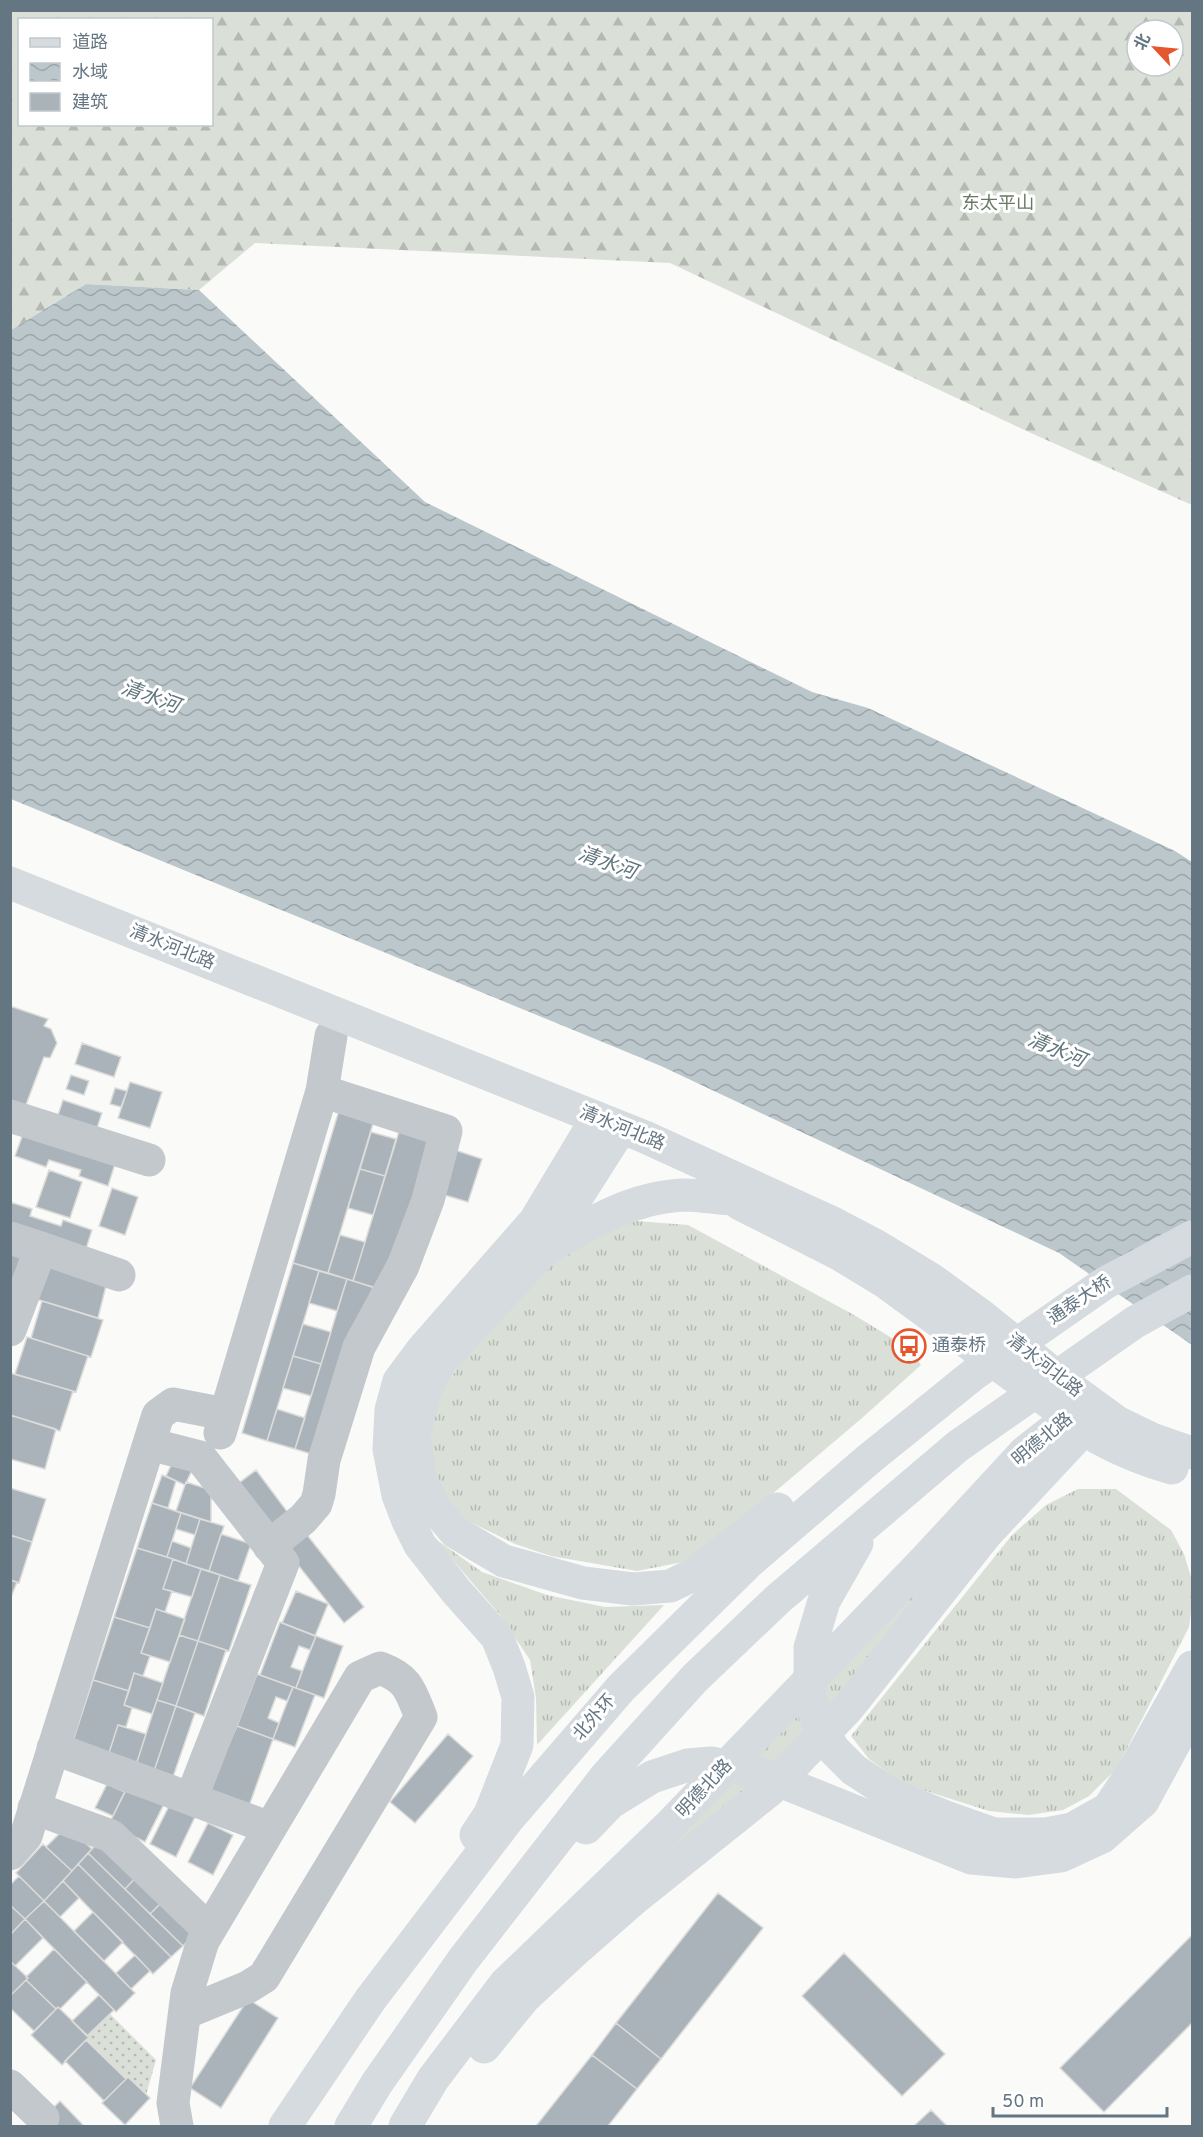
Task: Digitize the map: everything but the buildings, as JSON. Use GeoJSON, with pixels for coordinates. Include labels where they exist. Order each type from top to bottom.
{"type":"FeatureCollection","features":[{"type":"Feature","properties":{"kind":"main road","name":"清水河北路"},"geometry":{"type":"LineString","coordinates":[[10,883],[603,1132],[834,1223],[931,1280],[982,1316],[1081,1416],[1119,1450],[1192,1473]]}},
{"type":"Feature","properties":{"kind":"main road","name":"清水河北路"},"geometry":{"type":"LineString","coordinates":[[10,907],[331,1036],[603,1132],[839,1254],[885,1282],[1081,1416],[1117,1422],[1152,1439],[1192,1453]]}},
{"type":"Feature","properties":{"kind":"main road"},"geometry":{"type":"LineString","coordinates":[[542,1252],[603,1132]]}},
{"type":"Feature","properties":{"kind":"main road"},"geometry":{"type":"LineString","coordinates":[[284,2127],[358,1997],[462,1857],[490,1814],[517,1745],[518,1697],[497,1637],[456,1591],[420,1545],[398,1495],[389,1449],[391,1410],[399,1381],[422,1350],[535,1221],[603,1132]]}},
{"type":"Feature","properties":{"kind":"main road"},"geometry":{"type":"LineString","coordinates":[[730,1199],[685,1195],[644,1201],[628,1205],[591,1222],[542,1252],[442,1360],[426,1389],[414,1433],[420,1478],[435,1508],[454,1532],[504,1561],[583,1583],[633,1589],[670,1586],[703,1568],[769,1517],[861,1439],[914,1403],[974,1374]]}},
{"type":"Feature","properties":{"kind":"main road","name":"通泰大桥"},"geometry":{"type":"LineString","coordinates":[[974,1374],[1105,1283],[1192,1237]]}},
{"type":"Feature","properties":{"kind":"main road"},"geometry":{"type":"LineString","coordinates":[[351,2127],[377,2083],[463,1960],[607,1776],[695,1678],[778,1599],[958,1446],[1135,1322],[1192,1291]]}},
{"type":"Feature","properties":{"kind":"main road","name":"北外环"},"geometry":{"type":"LineString","coordinates":[[284,2127],[370,2000],[508,1819],[621,1688],[749,1562],[869,1459],[974,1374]]}},
{"type":"Feature","properties":{"kind":"main road","name":"明德北路"},"geometry":{"type":"LineString","coordinates":[[405,2127],[433,2079],[505,1984],[669,1826],[926,1559],[1025,1452],[1081,1416]]}},
{"type":"Feature","properties":{"kind":"main road","name":"明德北路"},"geometry":{"type":"LineString","coordinates":[[430,2127],[447,2099],[524,1998],[634,1898],[770,1790],[848,1708],[1081,1416]]}},
{"type":"Feature","properties":{"kind":"main road"},"geometry":{"type":"LineString","coordinates":[[870,1521],[824,1601],[810,1648],[810,1696],[817,1721],[834,1750],[854,1770],[894,1796],[994,1833],[1046,1834],[1072,1829],[1108,1809],[1136,1767],[1192,1666]]}},
{"type":"Feature","properties":{"kind":"main road"},"geometry":{"type":"LineString","coordinates":[[360,2127],[472,1971],[558,1858],[610,1803],[652,1777],[688,1765],[711,1763],[757,1772],[971,1858],[1016,1862],[1061,1856],[1102,1837],[1143,1801],[1192,1712]]}},
{"type":"Feature","properties":{"kind":"street"},"geometry":{"type":"LineString","coordinates":[[10,1854],[26,1836],[158,1415],[173,1404],[222,1423],[322,1091],[331,1036]]}},
{"type":"Feature","properties":{"kind":"street"},"geometry":{"type":"LineString","coordinates":[[269,1546],[303,1519],[316,1504],[320,1494],[324,1460],[359,1347],[404,1266],[428,1200],[446,1131],[322,1091]]}},
{"type":"Feature","properties":{"kind":"street"},"geometry":{"type":"LineString","coordinates":[[10,1116],[149,1160]]}},
{"type":"Feature","properties":{"kind":"street"},"geometry":{"type":"LineString","coordinates":[[10,1238],[119,1275]]}},
{"type":"Feature","properties":{"kind":"street"},"geometry":{"type":"LineString","coordinates":[[10,1330],[41,1248]]}},
{"type":"Feature","properties":{"kind":"street"},"geometry":{"type":"LineString","coordinates":[[149,1444],[200,1456],[283,1563],[191,1799]]}},
{"type":"Feature","properties":{"kind":"street"},"geometry":{"type":"LineString","coordinates":[[177,2127],[173,2103],[184,2013],[187,1993],[209,1930],[360,1677],[380,1668],[396,1674],[410,1689],[421,1717],[264,1977],[248,1987],[184,2013]]}},
{"type":"Feature","properties":{"kind":"street"},"geometry":{"type":"LineString","coordinates":[[53,1748],[270,1828]]}},
{"type":"Feature","properties":{"kind":"street"},"geometry":{"type":"LineString","coordinates":[[34,1808],[111,1836],[209,1930]]}},
{"type":"Feature","properties":{"kind":"green space","name":"东太平山"},"geometry":{"type":"Polygon","coordinates":[[[11,11],[1192,11],[1192,505],[1031,433],[670,263],[255,243],[199,290],[86,284],[11,330],[11,11]]]}},
{"type":"Feature","properties":{"kind":"green space"},"geometry":{"type":"Polygon","coordinates":[[[636,1221],[688,1225],[854,1315],[910,1349],[921,1365],[724,1535],[683,1562],[637,1571],[551,1556],[515,1544],[466,1520],[443,1492],[429,1458],[430,1425],[442,1393],[467,1351],[554,1257],[590,1233],[636,1221]]]}},
{"type":"Feature","properties":{"kind":"green space"},"geometry":{"type":"Polygon","coordinates":[[[1078,1489],[1116,1489],[1171,1530],[1184,1554],[1192,1580],[1189,1627],[1117,1768],[1089,1796],[1063,1810],[1028,1815],[989,1811],[904,1784],[869,1759],[851,1736],[1012,1535],[1046,1505],[1078,1489]]]}},
{"type":"Feature","properties":{"kind":"green space"},"geometry":{"type":"Polygon","coordinates":[[[434,1538],[482,1572],[547,1595],[605,1607],[664,1605],[537,1745],[536,1698],[530,1660],[500,1615],[434,1538]]]}},
{"type":"Feature","properties":{"kind":"green space"},"geometry":{"type":"Polygon","coordinates":[[[947,1556],[952,1559],[792,1752],[741,1801],[633,1875],[947,1556]]]}},
{"type":"Feature","properties":{"kind":"green space"},"geometry":{"type":"Polygon","coordinates":[[[110,2014],[156,2060],[146,2095],[86,2040],[87,2036],[110,2014]]]}},
{"type":"Feature","properties":{"kind":"water","name":"清水河"},"geometry":{"type":"Polygon","coordinates":[[[86,284],[199,290],[425,502],[812,692],[868,708],[1175,851],[1192,862],[1192,1345],[1059,1253],[661,1066],[11,799],[11,330],[86,284]]]}},
{"type":"Feature","properties":{"kind":"place","name":"通泰桥"},"geometry":{"type":"Point","coordinates":[909,1346]}}]}
